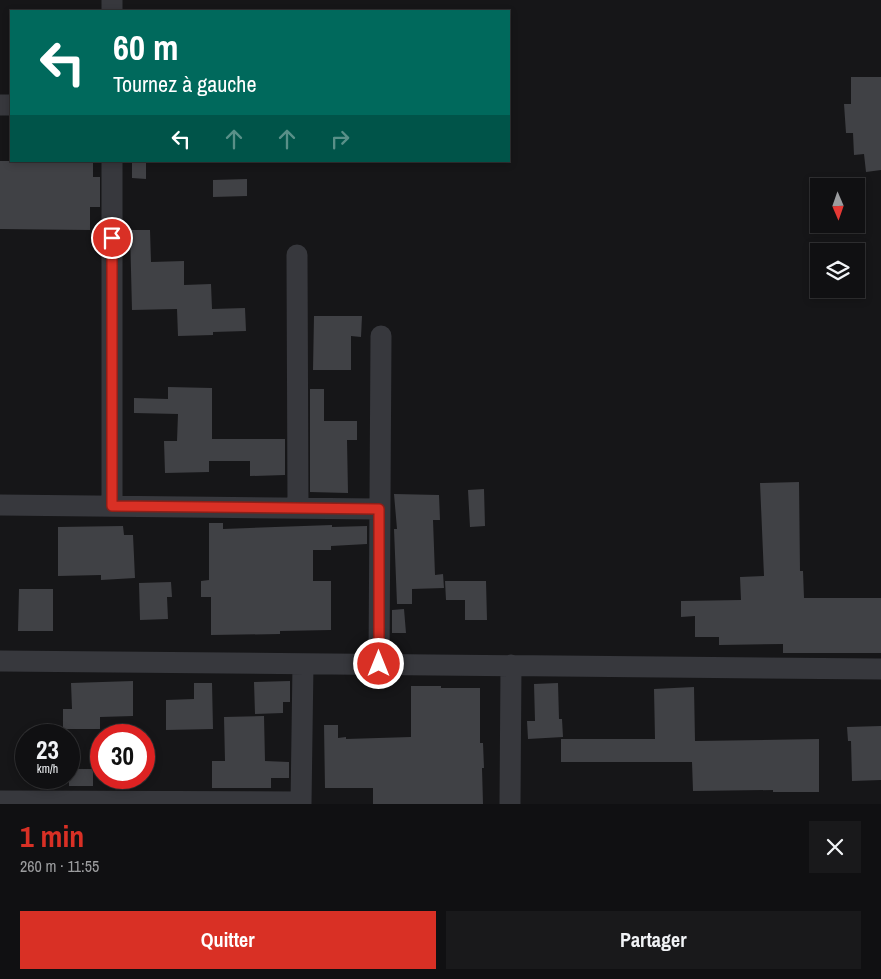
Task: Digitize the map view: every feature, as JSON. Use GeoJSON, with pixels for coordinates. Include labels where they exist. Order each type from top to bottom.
{"type":"FeatureCollection","features":[{"type":"Feature","properties":{"kind":"street"},"geometry":{"type":"LineString","coordinates":[[112,162],[112,506]]}},
{"type":"Feature","properties":{"kind":"street"},"geometry":{"type":"LineString","coordinates":[[297,255],[298,508]]}},
{"type":"Feature","properties":{"kind":"street"},"geometry":{"type":"LineString","coordinates":[[379,664],[381,336]]}},
{"type":"Feature","properties":{"kind":"street"},"geometry":{"type":"LineString","coordinates":[[0,505],[379,509]]}},
{"type":"Feature","properties":{"kind":"street"},"geometry":{"type":"LineString","coordinates":[[0,661],[881,669]]}},
{"type":"Feature","properties":{"kind":"street"},"geometry":{"type":"LineString","coordinates":[[0,801],[301,803],[302,664]]}},
{"type":"Feature","properties":{"kind":"street"},"geometry":{"type":"LineString","coordinates":[[510,804],[511,666]]}},
{"type":"Feature","properties":{"kind":"building"},"geometry":{"type":"Polygon","coordinates":[[[851,77],[881,77],[881,170],[866,172],[864,154],[854,155],[853,133],[846,133],[844,104],[851,104],[851,77]]]}},
{"type":"Feature","properties":{"kind":"building"},"geometry":{"type":"Polygon","coordinates":[[[0,161],[93,162],[93,177],[100,177],[100,207],[90,207],[90,230],[0,229],[0,161]]]}},
{"type":"Feature","properties":{"kind":"building"},"geometry":{"type":"Polygon","coordinates":[[[132,162],[146,162],[146,179],[132,178],[132,162]]]}},
{"type":"Feature","properties":{"kind":"building"},"geometry":{"type":"Polygon","coordinates":[[[247,179],[247,196],[213,197],[213,180],[247,179]]]}},
{"type":"Feature","properties":{"kind":"building"},"geometry":{"type":"Polygon","coordinates":[[[130,230],[150,230],[151,262],[184,261],[184,285],[211,284],[212,309],[245,308],[246,331],[213,332],[213,335],[178,336],[177,309],[132,310],[130,230]]]}},
{"type":"Feature","properties":{"kind":"building"},"geometry":{"type":"Polygon","coordinates":[[[314,316],[362,316],[361,337],[351,336],[351,370],[313,370],[314,316]]]}},
{"type":"Feature","properties":{"kind":"building"},"geometry":{"type":"Polygon","coordinates":[[[168,387],[212,388],[212,439],[285,439],[285,475],[250,476],[250,461],[209,461],[209,472],[165,473],[164,441],[177,441],[178,414],[134,413],[134,398],[168,399],[168,387]]]}},
{"type":"Feature","properties":{"kind":"building"},"geometry":{"type":"Polygon","coordinates":[[[310,389],[324,389],[324,421],[357,421],[357,440],[347,440],[348,493],[310,492],[310,389]]]}},
{"type":"Feature","properties":{"kind":"building"},"geometry":{"type":"Polygon","coordinates":[[[799,482],[800,571],[803,571],[804,598],[881,598],[881,653],[783,653],[783,644],[719,645],[719,637],[695,637],[695,616],[681,617],[681,601],[741,600],[740,577],[764,576],[760,483],[799,482]]]}},
{"type":"Feature","properties":{"kind":"building"},"geometry":{"type":"Polygon","coordinates":[[[484,489],[485,526],[470,527],[468,490],[484,489]]]}},
{"type":"Feature","properties":{"kind":"building"},"geometry":{"type":"Polygon","coordinates":[[[394,494],[439,495],[440,520],[433,520],[435,575],[443,574],[444,588],[412,589],[412,604],[397,604],[394,529],[397,529],[394,494]]]}},
{"type":"Feature","properties":{"kind":"building"},"geometry":{"type":"Polygon","coordinates":[[[209,523],[223,523],[223,529],[332,525],[332,527],[367,526],[367,544],[331,546],[331,550],[313,550],[313,581],[331,581],[331,630],[280,631],[280,634],[211,635],[211,597],[201,597],[201,581],[209,580],[209,523]]]}},
{"type":"Feature","properties":{"kind":"building"},"geometry":{"type":"Polygon","coordinates":[[[123,526],[124,535],[133,535],[135,578],[101,580],[101,575],[58,576],[58,527],[123,526]]]}},
{"type":"Feature","properties":{"kind":"building"},"geometry":{"type":"Polygon","coordinates":[[[445,581],[486,581],[487,620],[465,620],[465,600],[446,600],[445,581]]]}},
{"type":"Feature","properties":{"kind":"building"},"geometry":{"type":"Polygon","coordinates":[[[171,582],[172,597],[167,597],[168,619],[140,620],[139,583],[171,582]]]}},
{"type":"Feature","properties":{"kind":"building"},"geometry":{"type":"Polygon","coordinates":[[[19,589],[53,589],[53,631],[18,631],[19,589]]]}},
{"type":"Feature","properties":{"kind":"building"},"geometry":{"type":"Polygon","coordinates":[[[404,609],[406,633],[392,633],[392,610],[404,609]]]}},
{"type":"Feature","properties":{"kind":"building"},"geometry":{"type":"Polygon","coordinates":[[[133,681],[133,716],[100,717],[100,724],[90,724],[90,729],[80,729],[80,724],[63,724],[63,709],[72,709],[71,683],[133,681]]]}},
{"type":"Feature","properties":{"kind":"building"},"geometry":{"type":"Polygon","coordinates":[[[290,681],[290,702],[283,702],[283,713],[255,714],[254,682],[290,681]]]}},
{"type":"Feature","properties":{"kind":"building"},"geometry":{"type":"Polygon","coordinates":[[[194,683],[212,683],[213,729],[166,730],[166,700],[194,699],[194,683]]]}},
{"type":"Feature","properties":{"kind":"building"},"geometry":{"type":"Polygon","coordinates":[[[558,683],[559,719],[562,719],[563,737],[528,739],[527,721],[535,721],[534,684],[558,683]]]}},
{"type":"Feature","properties":{"kind":"building"},"geometry":{"type":"Polygon","coordinates":[[[411,686],[480,688],[480,743],[483,743],[484,768],[482,768],[483,804],[373,804],[373,788],[325,788],[324,725],[338,725],[338,738],[411,737],[411,686]]]}},
{"type":"Feature","properties":{"kind":"building"},"geometry":{"type":"Polygon","coordinates":[[[694,687],[695,741],[819,739],[819,792],[773,792],[773,790],[693,791],[692,762],[561,762],[561,739],[655,739],[654,689],[694,687]]]}},
{"type":"Feature","properties":{"kind":"building"},"geometry":{"type":"Polygon","coordinates":[[[264,716],[265,761],[289,762],[289,778],[271,778],[271,788],[212,788],[212,761],[225,761],[224,717],[264,716]]]}},
{"type":"Feature","properties":{"kind":"building"},"geometry":{"type":"Polygon","coordinates":[[[881,726],[881,780],[852,781],[851,741],[848,741],[847,727],[881,726]]]}},
{"type":"Feature","properties":{"kind":"building"},"geometry":{"type":"Polygon","coordinates":[[[80,769],[90,769],[90,786],[80,786],[80,769]]]}},
{"type":"Feature","properties":{"kind":"route"},"geometry":{"type":"LineString","coordinates":[[112,238],[112,506],[379,509],[379,664]]}}]}
